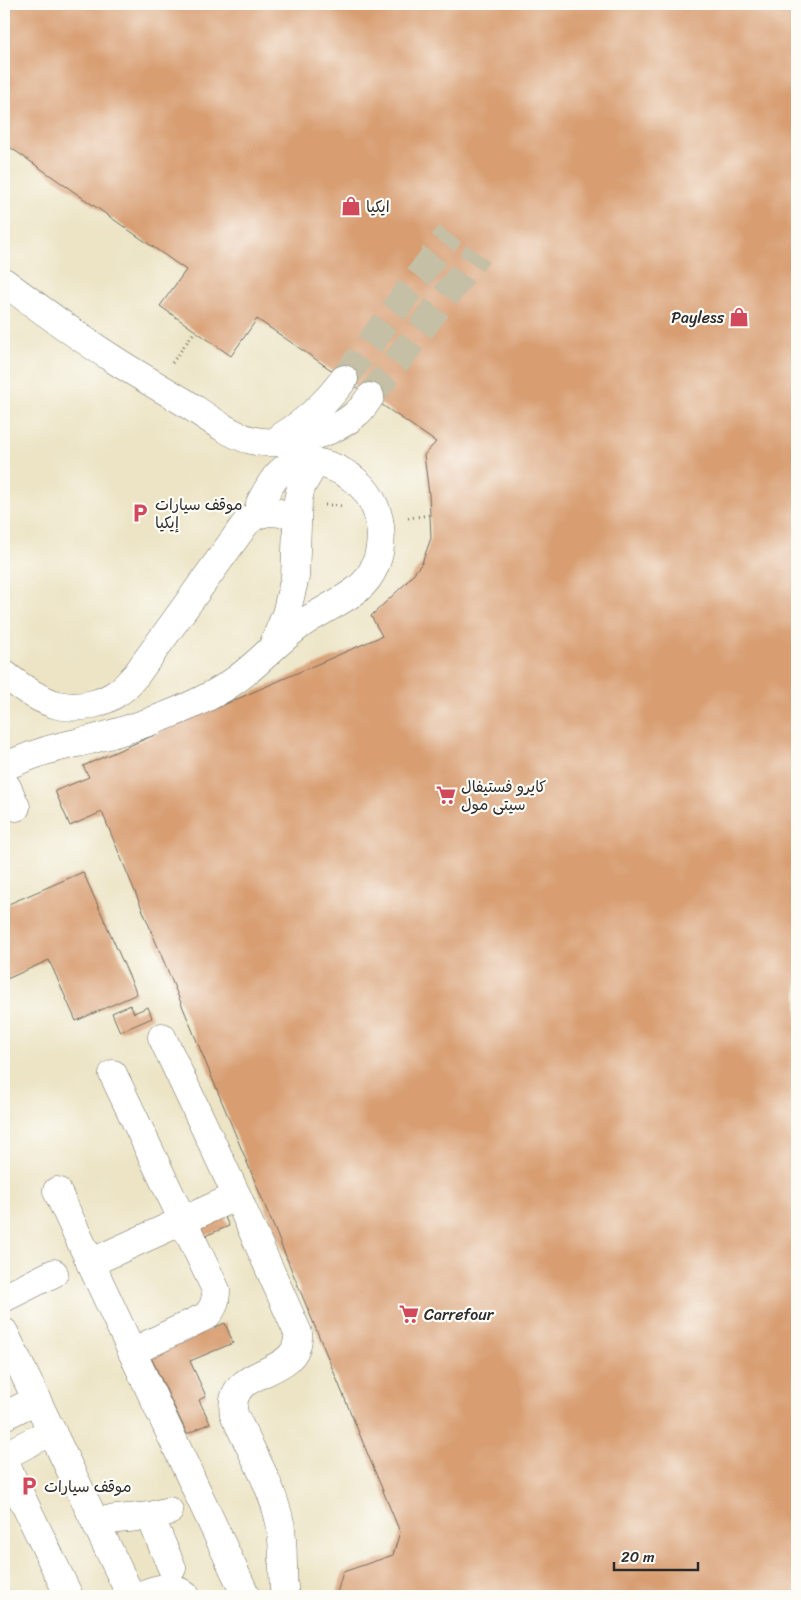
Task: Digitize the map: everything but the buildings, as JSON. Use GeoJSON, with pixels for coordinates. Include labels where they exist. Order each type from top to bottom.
{"type":"FeatureCollection","features":[{"type":"Feature","properties":{"kind":"lane"},"geometry":{"type":"LineString","coordinates":[[4,282],[96,348],[238,435],[250,440],[274,442],[309,437],[327,431],[344,423],[359,412],[370,397]]}},
{"type":"Feature","properties":{"kind":"lane"},"geometry":{"type":"LineString","coordinates":[[274,442],[312,415],[330,399],[344,380]]}},
{"type":"Feature","properties":{"kind":"lane"},"geometry":{"type":"LineString","coordinates":[[7,793],[46,770],[127,745],[227,702],[251,684],[263,668],[292,596],[295,577],[298,500],[301,487],[315,462]]}},
{"type":"Feature","properties":{"kind":"lane"},"geometry":{"type":"LineString","coordinates":[[263,513],[260,503],[276,475],[284,468],[294,464],[315,462],[333,467],[349,475],[362,486],[372,500],[380,522],[382,537],[378,558],[368,577],[358,589],[315,615],[272,648]]}},
{"type":"Feature","properties":{"kind":"lane"},"geometry":{"type":"LineString","coordinates":[[14,682],[57,705],[79,707],[101,702],[121,691],[136,674],[252,517],[263,513],[275,512],[297,515]]}},
{"type":"Feature","properties":{"kind":"lane"},"geometry":{"type":"LineString","coordinates":[[162,1036],[237,1196],[298,1333],[296,1349],[292,1356],[285,1362],[244,1383],[234,1396],[232,1405],[234,1414],[277,1509],[283,1542],[285,1596]]}},
{"type":"Feature","properties":{"kind":"lane"},"geometry":{"type":"LineString","coordinates":[[113,1074],[216,1290],[216,1300],[213,1309],[206,1316],[132,1352]]}},
{"type":"Feature","properties":{"kind":"lane"},"geometry":{"type":"LineString","coordinates":[[57,1191],[246,1596]]}},
{"type":"Feature","properties":{"kind":"lane"},"geometry":{"type":"LineString","coordinates":[[90,1263],[237,1196]]}},
{"type":"Feature","properties":{"kind":"lane"},"geometry":{"type":"LineString","coordinates":[[4,1298],[54,1273]]}},
{"type":"Feature","properties":{"kind":"lane"},"geometry":{"type":"LineString","coordinates":[[4,1332],[131,1596]]}},
{"type":"Feature","properties":{"kind":"lane"},"geometry":{"type":"LineString","coordinates":[[4,1416],[36,1400]]}},
{"type":"Feature","properties":{"kind":"lane"},"geometry":{"type":"LineString","coordinates":[[4,1456],[52,1431]]}},
{"type":"Feature","properties":{"kind":"lane"},"geometry":{"type":"LineString","coordinates":[[4,1461],[68,1596]]}},
{"type":"Feature","properties":{"kind":"lane"},"geometry":{"type":"LineString","coordinates":[[95,1520],[159,1513],[172,1568]]}},
{"type":"Feature","properties":{"kind":"lane"},"geometry":{"type":"LineString","coordinates":[[139,1596],[156,1589],[166,1588],[175,1589],[186,1596]]}},
{"type":"Feature","properties":{"kind":"path"},"geometry":{"type":"LineString","coordinates":[[156,385],[195,331]]}},
{"type":"Feature","properties":{"kind":"path"},"geometry":{"type":"LineString","coordinates":[[297,515],[315,508],[331,505],[346,508]]}},
{"type":"Feature","properties":{"kind":"tunnel"},"geometry":{"type":"LineString","coordinates":[[344,379],[450,234]]}},
{"type":"Feature","properties":{"kind":"tunnel"},"geometry":{"type":"LineString","coordinates":[[370,397],[478,253]]}},
{"type":"Feature","properties":{"kind":"place","name":"ايكيا"},"geometry":{"type":"Point","coordinates":[351,206]}},
{"type":"Feature","properties":{"kind":"place","name":"Payless"},"geometry":{"type":"Point","coordinates":[739,317]}},
{"type":"Feature","properties":{"kind":"place","name":"موقف سيارات إيكيا"},"geometry":{"type":"Point","coordinates":[140,513]}},
{"type":"Feature","properties":{"kind":"place","name":"كايرو فستيفال سيتى مول"},"geometry":{"type":"Point","coordinates":[446,795]}},
{"type":"Feature","properties":{"kind":"place","name":"Carrefour"},"geometry":{"type":"Point","coordinates":[409,1314]}},
{"type":"Feature","properties":{"kind":"place","name":"موقف سيارات"},"geometry":{"type":"Point","coordinates":[29,1486]}}]}
